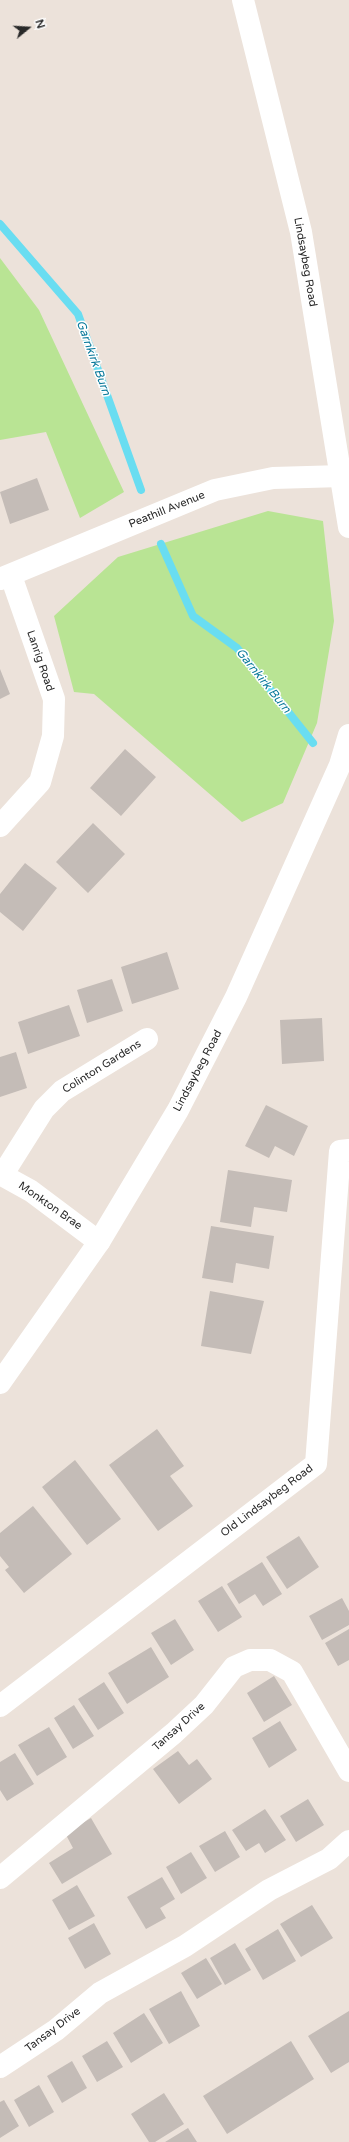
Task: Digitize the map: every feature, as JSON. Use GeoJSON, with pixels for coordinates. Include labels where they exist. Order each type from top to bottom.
{"type":"FeatureCollection","features":[{"type":"Feature","properties":{"kind":"street","name":"Lindsaybeg Road"},"geometry":{"type":"LineString","coordinates":[[243,0],[302,232],[349,527]]}},
{"type":"Feature","properties":{"kind":"street","name":"Peathill Avenue"},"geometry":{"type":"LineString","coordinates":[[5,578],[215,490],[273,478],[342,476]]}},
{"type":"Feature","properties":{"kind":"street","name":"Lanrig Road"},"geometry":{"type":"LineString","coordinates":[[0,826],[40,782],[53,736],[54,700],[5,578]]}},
{"type":"Feature","properties":{"kind":"street","name":"Lindsaybeg Road"},"geometry":{"type":"LineString","coordinates":[[0,1383],[99,1242],[178,1110],[236,998],[340,765],[349,735]]}},
{"type":"Feature","properties":{"kind":"street","name":"Colinton Gardens"},"geometry":{"type":"LineString","coordinates":[[2,1174],[44,1109],[62,1091],[147,1039]]}},
{"type":"Feature","properties":{"kind":"street","name":"Old Lindsaybeg Road"},"geometry":{"type":"LineString","coordinates":[[0,1706],[316,1464],[340,1151],[349,1150]]}},
{"type":"Feature","properties":{"kind":"street","name":"Monkton Brae"},"geometry":{"type":"LineString","coordinates":[[2,1174],[31,1191],[99,1242]]}},
{"type":"Feature","properties":{"kind":"street","name":"Tansay Drive"},"geometry":{"type":"LineString","coordinates":[[0,1878],[174,1733],[204,1706],[234,1667],[250,1660],[270,1660],[292,1672],[349,1771]]}},
{"type":"Feature","properties":{"kind":"street","name":"Tansay Drive"},"geometry":{"type":"LineString","coordinates":[[0,2068],[56,2030],[100,1993],[184,1946],[269,1890],[329,1859],[349,1841]]}},
{"type":"Feature","properties":{"kind":"green space"},"geometry":{"type":"Polygon","coordinates":[[[0,258],[39,310],[124,492],[80,518],[46,432],[0,440],[0,258]]]}},
{"type":"Feature","properties":{"kind":"green space"},"geometry":{"type":"Polygon","coordinates":[[[268,511],[323,521],[334,621],[317,723],[283,803],[242,822],[94,694],[74,692],[54,616],[118,557],[268,511]]]}},
{"type":"Feature","properties":{"kind":"building"},"geometry":{"type":"Polygon","coordinates":[[[37,478],[49,510],[10,524],[0,492],[37,478]]]}},
{"type":"Feature","properties":{"kind":"building"},"geometry":{"type":"Polygon","coordinates":[[[0,669],[10,694],[0,699],[0,669]]]}},
{"type":"Feature","properties":{"kind":"building"},"geometry":{"type":"Polygon","coordinates":[[[125,749],[156,777],[121,816],[90,788],[125,749]]]}},
{"type":"Feature","properties":{"kind":"building"},"geometry":{"type":"Polygon","coordinates":[[[93,823],[125,854],[88,893],[56,862],[93,823]]]}},
{"type":"Feature","properties":{"kind":"building"},"geometry":{"type":"Polygon","coordinates":[[[25,863],[57,888],[23,931],[0,912],[0,894],[25,863]]]}},
{"type":"Feature","properties":{"kind":"building"},"geometry":{"type":"Polygon","coordinates":[[[167,952],[179,989],[132,1004],[121,967],[167,952]]]}},
{"type":"Feature","properties":{"kind":"building"},"geometry":{"type":"Polygon","coordinates":[[[112,979],[123,1011],[87,1023],[77,990],[112,979]]]}},
{"type":"Feature","properties":{"kind":"building"},"geometry":{"type":"Polygon","coordinates":[[[69,1005],[80,1036],[28,1054],[18,1022],[69,1005]]]}},
{"type":"Feature","properties":{"kind":"building"},"geometry":{"type":"Polygon","coordinates":[[[322,1018],[324,1061],[282,1064],[280,1020],[322,1018]]]}},
{"type":"Feature","properties":{"kind":"building"},"geometry":{"type":"Polygon","coordinates":[[[16,1052],[27,1088],[0,1097],[0,1057],[16,1052]]]}},
{"type":"Feature","properties":{"kind":"building"},"geometry":{"type":"Polygon","coordinates":[[[266,1105],[308,1126],[294,1156],[275,1146],[269,1158],[245,1146],[266,1105]]]}},
{"type":"Feature","properties":{"kind":"building"},"geometry":{"type":"Polygon","coordinates":[[[228,1170],[292,1180],[287,1212],[254,1207],[251,1227],[220,1222],[228,1170]]]}},
{"type":"Feature","properties":{"kind":"building"},"geometry":{"type":"Polygon","coordinates":[[[211,1226],[274,1236],[269,1269],[236,1263],[233,1283],[202,1278],[211,1226]]]}},
{"type":"Feature","properties":{"kind":"building"},"geometry":{"type":"Polygon","coordinates":[[[210,1291],[264,1301],[251,1354],[201,1346],[210,1291]]]}},
{"type":"Feature","properties":{"kind":"building"},"geometry":{"type":"Polygon","coordinates":[[[157,1429],[184,1466],[170,1476],[193,1506],[158,1531],[109,1465],[157,1429]]]}},
{"type":"Feature","properties":{"kind":"building"},"geometry":{"type":"Polygon","coordinates":[[[75,1460],[121,1519],[87,1545],[42,1487],[75,1460]]]}},
{"type":"Feature","properties":{"kind":"building"},"geometry":{"type":"Polygon","coordinates":[[[33,1506],[72,1554],[24,1593],[5,1570],[9,1567],[0,1556],[0,1533],[33,1506]]]}},
{"type":"Feature","properties":{"kind":"building"},"geometry":{"type":"Polygon","coordinates":[[[299,1536],[319,1567],[287,1589],[266,1557],[299,1536]]]}},
{"type":"Feature","properties":{"kind":"building"},"geometry":{"type":"Polygon","coordinates":[[[262,1562],[282,1594],[263,1606],[255,1594],[239,1604],[227,1584],[262,1562]]]}},
{"type":"Feature","properties":{"kind":"building"},"geometry":{"type":"Polygon","coordinates":[[[222,1586],[242,1617],[218,1632],[198,1601],[222,1586]]]}},
{"type":"Feature","properties":{"kind":"building"},"geometry":{"type":"Polygon","coordinates":[[[342,1598],[349,1611],[349,1625],[322,1640],[309,1616],[342,1598]]]}},
{"type":"Feature","properties":{"kind":"building"},"geometry":{"type":"Polygon","coordinates":[[[175,1619],[194,1650],[171,1665],[151,1633],[175,1619]]]}},
{"type":"Feature","properties":{"kind":"building"},"geometry":{"type":"Polygon","coordinates":[[[349,1629],[349,1660],[338,1666],[325,1643],[349,1629]]]}},
{"type":"Feature","properties":{"kind":"building"},"geometry":{"type":"Polygon","coordinates":[[[151,1647],[169,1677],[127,1704],[108,1673],[151,1647]]]}},
{"type":"Feature","properties":{"kind":"building"},"geometry":{"type":"Polygon","coordinates":[[[274,1676],[292,1705],[264,1722],[247,1693],[274,1676]]]}},
{"type":"Feature","properties":{"kind":"building"},"geometry":{"type":"Polygon","coordinates":[[[104,1682],[124,1713],[98,1730],[78,1699],[104,1682]]]}},
{"type":"Feature","properties":{"kind":"building"},"geometry":{"type":"Polygon","coordinates":[[[74,1705],[94,1736],[73,1749],[54,1718],[74,1705]]]}},
{"type":"Feature","properties":{"kind":"building"},"geometry":{"type":"Polygon","coordinates":[[[280,1721],[297,1750],[269,1768],[252,1738],[280,1721]]]}},
{"type":"Feature","properties":{"kind":"building"},"geometry":{"type":"Polygon","coordinates":[[[49,1727],[67,1757],[37,1776],[18,1745],[49,1727]]]}},
{"type":"Feature","properties":{"kind":"building"},"geometry":{"type":"Polygon","coordinates":[[[178,1751],[189,1765],[197,1759],[212,1779],[179,1804],[153,1769],[178,1751]]]}},
{"type":"Feature","properties":{"kind":"building"},"geometry":{"type":"Polygon","coordinates":[[[15,1753],[34,1784],[7,1801],[0,1790],[0,1762],[15,1753]]]}},
{"type":"Feature","properties":{"kind":"building"},"geometry":{"type":"Polygon","coordinates":[[[308,1799],[324,1825],[296,1842],[280,1816],[308,1799]]]}},
{"type":"Feature","properties":{"kind":"building"},"geometry":{"type":"Polygon","coordinates":[[[265,1809],[286,1840],[265,1853],[259,1843],[246,1851],[232,1830],[265,1809]]]}},
{"type":"Feature","properties":{"kind":"building"},"geometry":{"type":"Polygon","coordinates":[[[91,1818],[112,1854],[62,1884],[49,1863],[73,1848],[65,1833],[91,1818]]]}},
{"type":"Feature","properties":{"kind":"building"},"geometry":{"type":"Polygon","coordinates":[[[225,1831],[240,1857],[215,1872],[199,1846],[225,1831]]]}},
{"type":"Feature","properties":{"kind":"building"},"geometry":{"type":"Polygon","coordinates":[[[191,1852],[207,1878],[181,1894],[166,1867],[191,1852]]]}},
{"type":"Feature","properties":{"kind":"building"},"geometry":{"type":"Polygon","coordinates":[[[162,1877],[175,1899],[160,1908],[166,1918],[146,1929],[127,1897],[162,1877]]]}},
{"type":"Feature","properties":{"kind":"building"},"geometry":{"type":"Polygon","coordinates":[[[77,1885],[95,1916],[69,1930],[52,1900],[77,1885]]]}},
{"type":"Feature","properties":{"kind":"building"},"geometry":{"type":"Polygon","coordinates":[[[312,1905],[333,1938],[301,1957],[280,1924],[312,1905]]]}},
{"type":"Feature","properties":{"kind":"building"},"geometry":{"type":"Polygon","coordinates":[[[94,1923],[111,1954],[85,1969],[68,1938],[94,1923]]]}},
{"type":"Feature","properties":{"kind":"building"},"geometry":{"type":"Polygon","coordinates":[[[278,1929],[296,1961],[263,1980],[245,1949],[278,1929]]]}},
{"type":"Feature","properties":{"kind":"building"},"geometry":{"type":"Polygon","coordinates":[[[235,1943],[251,1970],[225,1985],[210,1958],[235,1943]]]}},
{"type":"Feature","properties":{"kind":"building"},"geometry":{"type":"Polygon","coordinates":[[[206,1958],[222,1984],[197,1999],[181,1973],[206,1958]]]}},
{"type":"Feature","properties":{"kind":"building"},"geometry":{"type":"Polygon","coordinates":[[[181,1991],[200,2026],[169,2044],[149,2009],[181,1991]]]}},
{"type":"Feature","properties":{"kind":"building"},"geometry":{"type":"Polygon","coordinates":[[[349,2011],[349,2062],[331,2073],[308,2036],[349,2011]]]}},
{"type":"Feature","properties":{"kind":"building"},"geometry":{"type":"Polygon","coordinates":[[[144,2013],[163,2043],[131,2063],[113,2033],[144,2013]]]}},
{"type":"Feature","properties":{"kind":"building"},"geometry":{"type":"Polygon","coordinates":[[[107,2041],[123,2067],[97,2082],[82,2056],[107,2041]]]}},
{"type":"Feature","properties":{"kind":"building"},"geometry":{"type":"Polygon","coordinates":[[[291,2041],[314,2079],[227,2134],[203,2096],[291,2041]]]}},
{"type":"Feature","properties":{"kind":"building"},"geometry":{"type":"Polygon","coordinates":[[[72,2061],[87,2088],[62,2103],[47,2076],[72,2061]]]}},
{"type":"Feature","properties":{"kind":"building"},"geometry":{"type":"Polygon","coordinates":[[[39,2085],[54,2112],[29,2127],[14,2100],[39,2085]]]}},
{"type":"Feature","properties":{"kind":"building"},"geometry":{"type":"Polygon","coordinates":[[[164,2093],[184,2124],[155,2142],[149,2142],[131,2114],[164,2093]]]}},
{"type":"Feature","properties":{"kind":"building"},"geometry":{"type":"Polygon","coordinates":[[[4,2100],[19,2126],[0,2138],[0,2102],[4,2100]]]}},
{"type":"Feature","properties":{"kind":"building"},"geometry":{"type":"Polygon","coordinates":[[[188,2128],[197,2142],[165,2142],[188,2128]]]}},
{"type":"Feature","properties":{"kind":"waterway","name":"Garnkirk Burn"},"geometry":{"type":"LineString","coordinates":[[0,224],[78,314],[141,490]]}},
{"type":"Feature","properties":{"kind":"waterway","name":"Garnkirk Burn"},"geometry":{"type":"LineString","coordinates":[[161,544],[193,616],[237,648],[313,743]]}}]}
